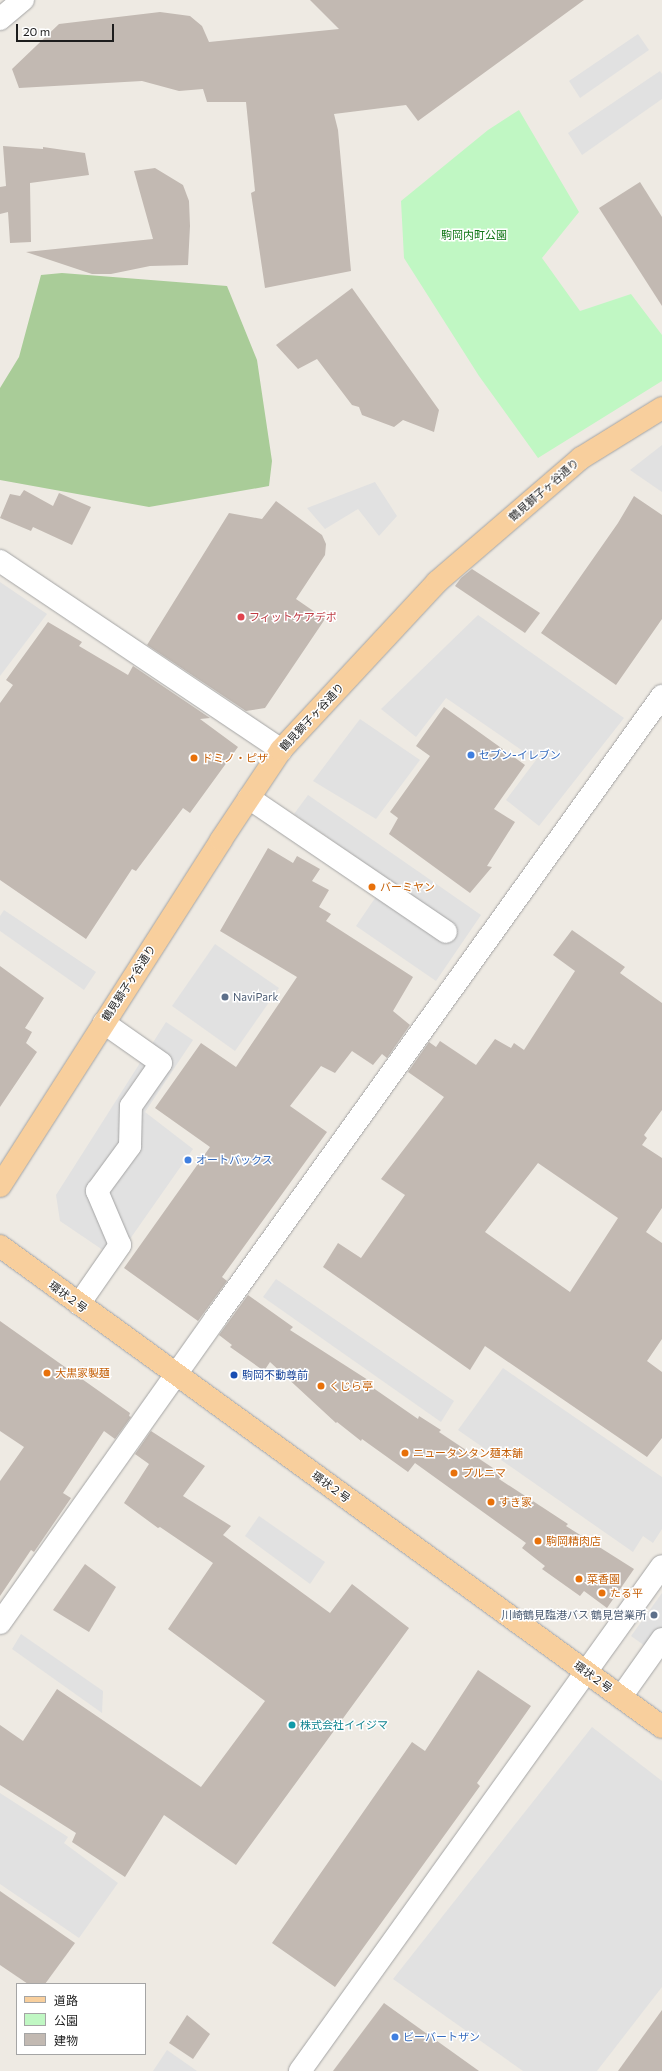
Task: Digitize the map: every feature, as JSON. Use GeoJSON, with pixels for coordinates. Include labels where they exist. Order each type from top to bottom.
{"type":"FeatureCollection","features":[{"type":"Feature","properties":{"kind":"main road","name":"鶴見獅子ヶ谷通り"},"geometry":{"type":"LineString","coordinates":[[0,1186],[281,750],[437,582],[581,458],[662,408]]}},
{"type":"Feature","properties":{"kind":"main road","name":"環状２号"},"geometry":{"type":"LineString","coordinates":[[0,1246],[662,1727]]}},
{"type":"Feature","properties":{"kind":"street"},"geometry":{"type":"LineString","coordinates":[[0,19],[23,0]]}},
{"type":"Feature","properties":{"kind":"street"},"geometry":{"type":"LineString","coordinates":[[0,561],[281,750]]}},
{"type":"Feature","properties":{"kind":"street"},"geometry":{"type":"LineString","coordinates":[[0,1623],[176,1374],[662,696]]}},
{"type":"Feature","properties":{"kind":"street"},"geometry":{"type":"LineString","coordinates":[[249,798],[446,932]]}},
{"type":"Feature","properties":{"kind":"street"},"geometry":{"type":"LineString","coordinates":[[79,1304],[120,1245],[97,1191],[130,1146],[131,1106],[161,1063],[104,1023]]}},
{"type":"Feature","properties":{"kind":"street"},"geometry":{"type":"LineString","coordinates":[[300,2071],[587,1673],[662,1566]]}},
{"type":"Feature","properties":{"kind":"street"},"geometry":{"type":"LineString","coordinates":[[621,1697],[662,1639]]}},
{"type":"Feature","properties":{"kind":"green space","name":"駒岡内町公園"},"geometry":{"type":"Polygon","coordinates":[[[519,110],[579,212],[542,258],[580,311],[631,294],[662,335],[662,381],[538,458],[479,376],[404,258],[401,201],[488,130],[519,110]]]}},
{"type":"Feature","properties":{"kind":"green space"},"geometry":{"type":"Polygon","coordinates":[[[62,273],[227,286],[257,360],[272,461],[269,486],[149,507],[0,480],[0,388],[19,357],[41,275],[62,273]]]}},
{"type":"Feature","properties":{"kind":"shaded area"},"geometry":{"type":"Polygon","coordinates":[[[638,34],[649,50],[580,98],[569,81],[638,34]]]}},
{"type":"Feature","properties":{"kind":"shaded area"},"geometry":{"type":"Polygon","coordinates":[[[660,71],[662,74],[662,99],[582,155],[568,133],[660,71]]]}},
{"type":"Feature","properties":{"kind":"shaded area"},"geometry":{"type":"Polygon","coordinates":[[[662,445],[662,492],[630,470],[662,445]]]}},
{"type":"Feature","properties":{"kind":"shaded area"},"geometry":{"type":"Polygon","coordinates":[[[375,482],[397,516],[379,536],[358,509],[325,529],[307,508],[375,482]]]}},
{"type":"Feature","properties":{"kind":"shaded area"},"geometry":{"type":"Polygon","coordinates":[[[0,582],[47,614],[0,676],[0,582]]]}},
{"type":"Feature","properties":{"kind":"shaded area"},"geometry":{"type":"Polygon","coordinates":[[[478,615],[624,718],[539,826],[506,800],[536,760],[446,698],[416,737],[381,709],[478,615]]]}},
{"type":"Feature","properties":{"kind":"shaded area"},"geometry":{"type":"Polygon","coordinates":[[[360,719],[420,760],[376,819],[313,781],[360,719]]]}},
{"type":"Feature","properties":{"kind":"shaded area"},"geometry":{"type":"Polygon","coordinates":[[[308,795],[481,915],[436,981],[356,926],[388,879],[294,814],[308,795]]]}},
{"type":"Feature","properties":{"kind":"shaded area"},"geometry":{"type":"Polygon","coordinates":[[[4,910],[96,972],[84,990],[0,931],[0,916],[4,910]]]}},
{"type":"Feature","properties":{"kind":"shaded area","name":"NaviPark"},"geometry":{"type":"Polygon","coordinates":[[[215,944],[279,988],[235,1051],[172,1006],[215,944]]]}},
{"type":"Feature","properties":{"kind":"shaded area"},"geometry":{"type":"Polygon","coordinates":[[[166,1022],[193,1040],[145,1112],[193,1149],[116,1259],[60,1221],[56,1195],[166,1022]]]}},
{"type":"Feature","properties":{"kind":"shaded area"},"geometry":{"type":"Polygon","coordinates":[[[276,1279],[454,1401],[441,1422],[263,1297],[276,1279]]]}},
{"type":"Feature","properties":{"kind":"shaded area"},"geometry":{"type":"Polygon","coordinates":[[[503,1368],[662,1477],[662,1529],[653,1543],[643,1536],[633,1552],[458,1430],[503,1368]]]}},
{"type":"Feature","properties":{"kind":"shaded area"},"geometry":{"type":"Polygon","coordinates":[[[259,1516],[325,1562],[310,1584],[245,1536],[259,1516]]]}},
{"type":"Feature","properties":{"kind":"shaded area","name":"川崎鶴見臨港バス 鶴見営業所"},"geometry":{"type":"Polygon","coordinates":[[[662,1593],[662,1658],[631,1636],[662,1593]]]}},
{"type":"Feature","properties":{"kind":"shaded area"},"geometry":{"type":"Polygon","coordinates":[[[21,1634],[103,1691],[102,1713],[12,1649],[21,1634]]]}},
{"type":"Feature","properties":{"kind":"shaded area"},"geometry":{"type":"Polygon","coordinates":[[[592,1727],[662,1781],[662,1987],[597,2071],[523,2071],[393,1979],[592,1727]]]}},
{"type":"Feature","properties":{"kind":"shaded area"},"geometry":{"type":"Polygon","coordinates":[[[0,1793],[68,1837],[64,1843],[118,1883],[79,1938],[0,1884],[0,1793]]]}},
{"type":"Feature","properties":{"kind":"shaded area"},"geometry":{"type":"Polygon","coordinates":[[[167,2050],[197,2071],[153,2071],[167,2050]]]}},
{"type":"Feature","properties":{"kind":"building"},"geometry":{"type":"Polygon","coordinates":[[[310,0],[584,0],[418,121],[406,105],[334,114],[338,130],[351,271],[265,288],[251,193],[255,191],[246,102],[207,102],[203,89],[179,91],[142,81],[19,88],[12,69],[59,24],[160,12],[190,16],[202,26],[209,42],[339,29],[310,0]]]}},
{"type":"Feature","properties":{"kind":"building"},"geometry":{"type":"Polygon","coordinates":[[[3,146],[43,149],[43,147],[85,153],[89,175],[30,183],[31,242],[10,243],[8,212],[0,214],[0,187],[6,186],[3,146]]]}},
{"type":"Feature","properties":{"kind":"building"},"geometry":{"type":"Polygon","coordinates":[[[155,168],[183,185],[189,201],[190,226],[188,265],[150,266],[111,274],[92,274],[26,252],[153,239],[134,171],[155,168]]]}},
{"type":"Feature","properties":{"kind":"building"},"geometry":{"type":"Polygon","coordinates":[[[640,182],[662,217],[662,306],[599,208],[640,182]]]}},
{"type":"Feature","properties":{"kind":"building"},"geometry":{"type":"Polygon","coordinates":[[[352,288],[439,410],[434,432],[403,420],[394,427],[362,415],[359,407],[352,405],[317,359],[298,369],[276,345],[352,288]]]}},
{"type":"Feature","properties":{"kind":"building"},"geometry":{"type":"Polygon","coordinates":[[[24,490],[53,506],[59,493],[91,507],[72,545],[33,527],[31,531],[0,518],[10,494],[20,496],[24,490]]]}},
{"type":"Feature","properties":{"kind":"building"},"geometry":{"type":"Polygon","coordinates":[[[634,496],[662,515],[662,619],[616,685],[541,633],[618,523],[634,496]]]}},
{"type":"Feature","properties":{"kind":"building"},"geometry":{"type":"Polygon","coordinates":[[[276,501],[322,535],[326,544],[325,555],[296,599],[325,619],[265,708],[246,711],[147,645],[229,513],[262,519],[276,501]]]}},
{"type":"Feature","properties":{"kind":"building"},"geometry":{"type":"Polygon","coordinates":[[[472,569],[540,613],[525,633],[455,586],[461,578],[472,569]]]}},
{"type":"Feature","properties":{"kind":"building"},"geometry":{"type":"Polygon","coordinates":[[[48,622],[82,642],[79,646],[128,675],[133,666],[210,718],[200,719],[238,747],[190,813],[183,808],[136,871],[132,869],[86,939],[0,880],[0,703],[13,685],[6,680],[48,622]]]}},
{"type":"Feature","properties":{"kind":"building"},"geometry":{"type":"Polygon","coordinates":[[[444,707],[525,765],[494,809],[515,822],[487,866],[492,867],[470,893],[389,834],[398,818],[390,812],[430,756],[416,746],[444,707]]]}},
{"type":"Feature","properties":{"kind":"building"},"geometry":{"type":"Polygon","coordinates":[[[268,848],[293,863],[297,856],[320,869],[312,881],[329,890],[319,907],[331,914],[326,921],[413,977],[393,1011],[410,1025],[387,1058],[382,1054],[373,1065],[352,1051],[335,1073],[321,1066],[290,1106],[327,1132],[222,1277],[227,1281],[198,1321],[124,1268],[210,1147],[155,1108],[201,1043],[236,1067],[297,977],[220,931],[268,848]]]}},
{"type":"Feature","properties":{"kind":"building"},"geometry":{"type":"Polygon","coordinates":[[[572,930],[625,967],[620,973],[662,1003],[662,1110],[644,1135],[647,1138],[642,1145],[662,1158],[662,1208],[646,1232],[662,1243],[662,1339],[647,1361],[662,1372],[662,1438],[647,1457],[485,1346],[470,1370],[323,1267],[338,1243],[361,1258],[405,1195],[381,1179],[444,1097],[408,1072],[429,1042],[436,1047],[440,1041],[476,1065],[495,1039],[511,1048],[514,1043],[524,1050],[575,971],[553,955],[572,930]],[[538,1163],[485,1232],[570,1292],[618,1218],[538,1163]]]}},
{"type":"Feature","properties":{"kind":"building"},"geometry":{"type":"Polygon","coordinates":[[[0,966],[44,998],[25,1028],[32,1032],[26,1043],[37,1052],[0,1107],[0,966]]]}},
{"type":"Feature","properties":{"kind":"building"},"geometry":{"type":"Polygon","coordinates":[[[248,1295],[293,1327],[290,1330],[368,1380],[366,1383],[418,1419],[419,1416],[441,1430],[439,1432],[502,1474],[499,1479],[568,1524],[566,1526],[634,1569],[607,1608],[584,1591],[580,1596],[542,1569],[545,1566],[522,1548],[526,1543],[415,1463],[408,1472],[362,1439],[361,1441],[337,1422],[336,1423],[270,1362],[264,1371],[230,1347],[232,1345],[219,1335],[248,1295]]]}},
{"type":"Feature","properties":{"kind":"building"},"geometry":{"type":"Polygon","coordinates":[[[0,1321],[130,1413],[129,1416],[131,1417],[115,1439],[104,1431],[63,1493],[71,1498],[34,1552],[31,1550],[0,1596],[0,1481],[24,1447],[0,1431],[0,1321]]]}},
{"type":"Feature","properties":{"kind":"building"},"geometry":{"type":"Polygon","coordinates":[[[151,1431],[205,1466],[183,1496],[231,1526],[223,1535],[330,1613],[352,1584],[409,1628],[236,1865],[164,1815],[125,1877],[72,1842],[76,1833],[0,1785],[0,1725],[23,1741],[57,1689],[201,1787],[265,1701],[168,1629],[213,1563],[160,1527],[158,1528],[124,1503],[149,1464],[135,1454],[151,1431]]]}},
{"type":"Feature","properties":{"kind":"building"},"geometry":{"type":"Polygon","coordinates":[[[85,1564],[116,1587],[89,1632],[53,1610],[85,1564]]]}},
{"type":"Feature","properties":{"kind":"building"},"geometry":{"type":"Polygon","coordinates":[[[478,1670],[531,1706],[477,1783],[480,1786],[335,1987],[272,1943],[412,1742],[425,1751],[478,1670]]]}},
{"type":"Feature","properties":{"kind":"building"},"geometry":{"type":"Polygon","coordinates":[[[0,1891],[75,1943],[46,1983],[27,1983],[0,1965],[0,1891]]]}},
{"type":"Feature","properties":{"kind":"building","name":"ビーバートザン"},"geometry":{"type":"Polygon","coordinates":[[[384,2003],[479,2071],[333,2071],[384,2003]]]}},
{"type":"Feature","properties":{"kind":"building"},"geometry":{"type":"Polygon","coordinates":[[[662,2010],[662,2071],[618,2071],[662,2010]]]}},
{"type":"Feature","properties":{"kind":"building"},"geometry":{"type":"Polygon","coordinates":[[[187,2015],[210,2034],[193,2059],[169,2043],[187,2015]]]}},
{"type":"Feature","properties":{"kind":"place","name":"フィットケアデポ"},"geometry":{"type":"Point","coordinates":[241,617]}},
{"type":"Feature","properties":{"kind":"place","name":"セブン-イレブン"},"geometry":{"type":"Point","coordinates":[471,755]}},
{"type":"Feature","properties":{"kind":"place","name":"ドミノ・ピザ"},"geometry":{"type":"Point","coordinates":[194,758]}},
{"type":"Feature","properties":{"kind":"place","name":"バーミヤン"},"geometry":{"type":"Point","coordinates":[372,887]}},
{"type":"Feature","properties":{"kind":"place","name":"NaviPark"},"geometry":{"type":"Point","coordinates":[225,997]}},
{"type":"Feature","properties":{"kind":"place","name":"オートバックス"},"geometry":{"type":"Point","coordinates":[188,1160]}},
{"type":"Feature","properties":{"kind":"place","name":"大黒家製麺"},"geometry":{"type":"Point","coordinates":[47,1373]}},
{"type":"Feature","properties":{"kind":"place","name":"駒岡不動尊前"},"geometry":{"type":"Point","coordinates":[234,1375]}},
{"type":"Feature","properties":{"kind":"place","name":"くじら亭"},"geometry":{"type":"Point","coordinates":[321,1386]}},
{"type":"Feature","properties":{"kind":"place","name":"ニュータンタン麺本舗"},"geometry":{"type":"Point","coordinates":[405,1453]}},
{"type":"Feature","properties":{"kind":"place","name":"プルニマ"},"geometry":{"type":"Point","coordinates":[454,1473]}},
{"type":"Feature","properties":{"kind":"place","name":"すき家"},"geometry":{"type":"Point","coordinates":[491,1502]}},
{"type":"Feature","properties":{"kind":"place","name":"駒岡精肉店"},"geometry":{"type":"Point","coordinates":[538,1541]}},
{"type":"Feature","properties":{"kind":"place","name":"菜香園"},"geometry":{"type":"Point","coordinates":[579,1579]}},
{"type":"Feature","properties":{"kind":"place","name":"たる平"},"geometry":{"type":"Point","coordinates":[602,1593]}},
{"type":"Feature","properties":{"kind":"place","name":"川崎鶴見臨港バス 鶴見営業所"},"geometry":{"type":"Point","coordinates":[654,1615]}},
{"type":"Feature","properties":{"kind":"place","name":"株式会社イイジマ"},"geometry":{"type":"Point","coordinates":[292,1725]}},
{"type":"Feature","properties":{"kind":"place","name":"ビーバートザン"},"geometry":{"type":"Point","coordinates":[395,2037]}}]}
